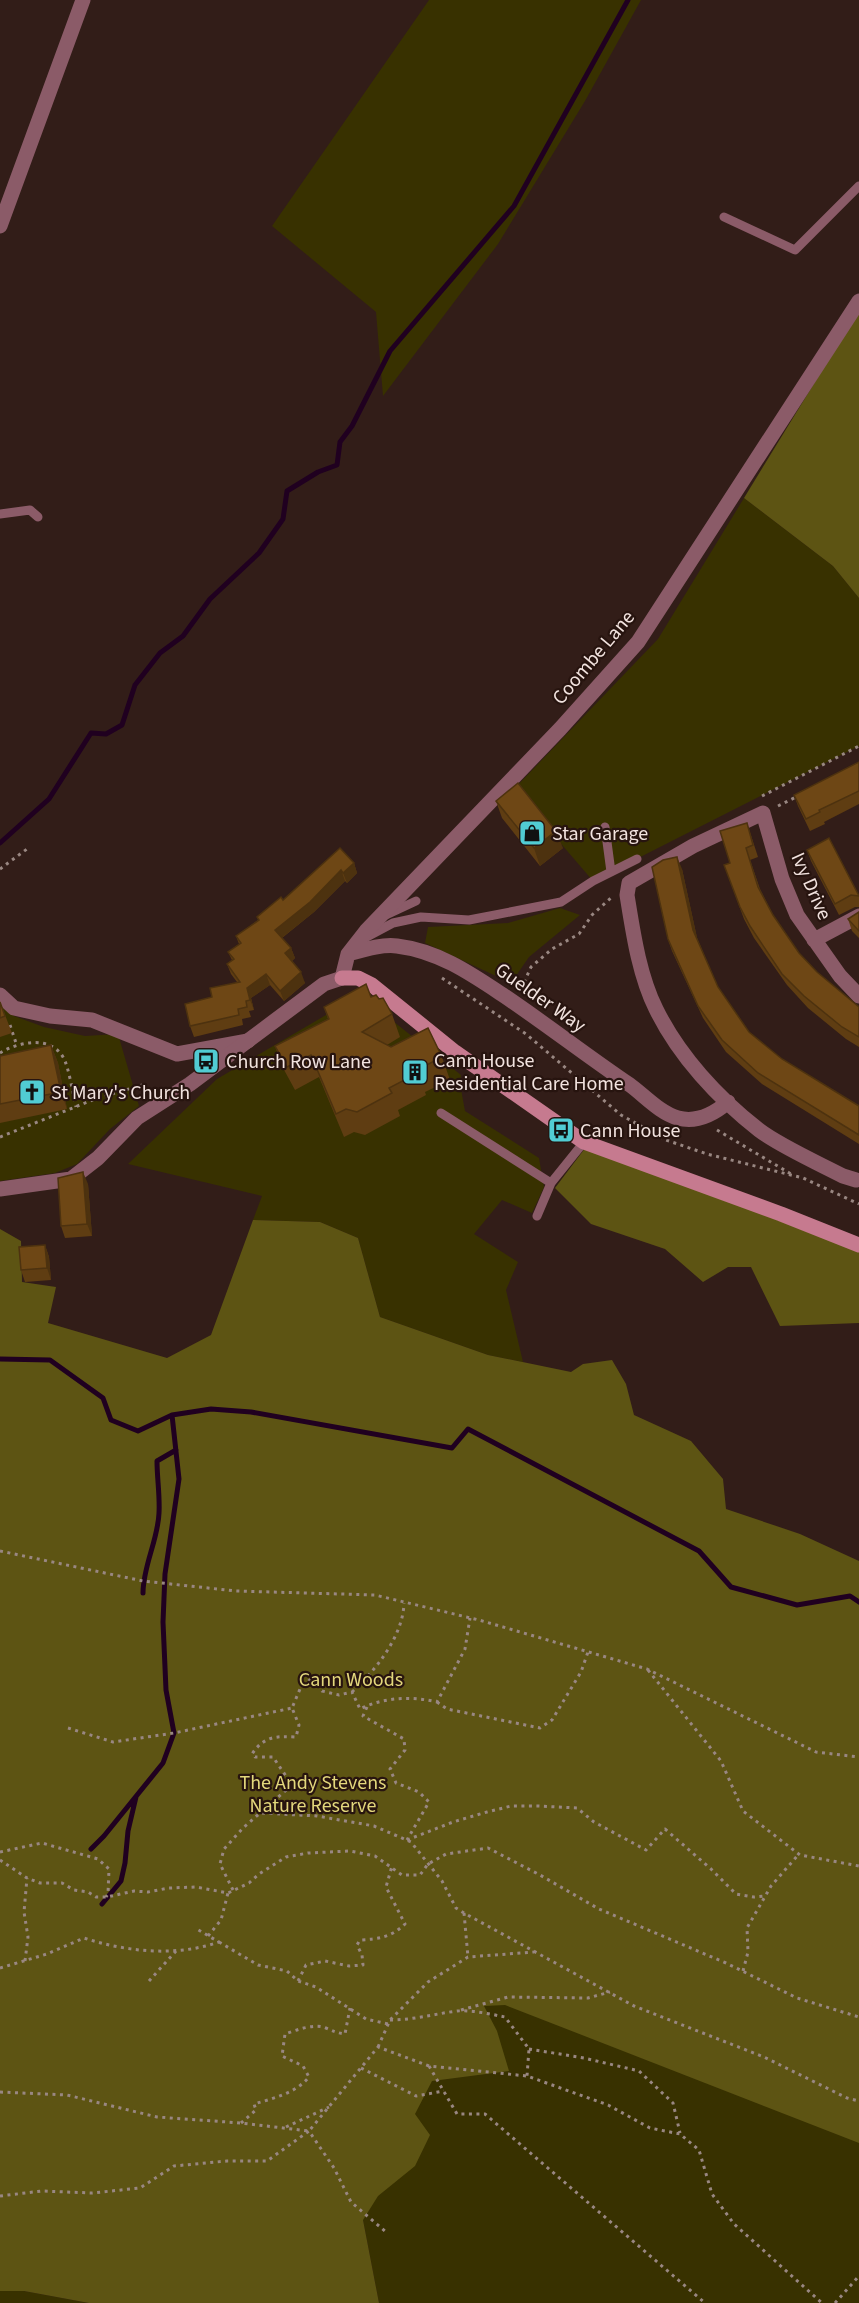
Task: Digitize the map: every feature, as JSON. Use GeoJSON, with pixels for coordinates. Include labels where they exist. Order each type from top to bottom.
{"type":"FeatureCollection","features":[{"type":"Feature","properties":{"kind":"main road"},"geometry":{"type":"LineString","coordinates":[[342,978],[358,978],[372,985],[455,1052],[585,1142],[859,1245]]}},
{"type":"Feature","properties":{"kind":"street"},"geometry":{"type":"LineString","coordinates":[[0,226],[83,0]]}},
{"type":"Feature","properties":{"kind":"street","name":"Coombe Lane"},"geometry":{"type":"LineString","coordinates":[[342,978],[348,954],[358,941],[560,729],[638,642],[859,301]]}},
{"type":"Feature","properties":{"kind":"street"},"geometry":{"type":"LineString","coordinates":[[763,813],[693,846],[628,885],[630,916],[642,969],[656,1009],[683,1053],[728,1102],[760,1131],[843,1176],[856,1180]]}},
{"type":"Feature","properties":{"kind":"street","name":"Ivy Drive"},"geometry":{"type":"LineString","coordinates":[[763,813],[782,879],[797,915],[840,976],[859,996]]}},
{"type":"Feature","properties":{"kind":"street"},"geometry":{"type":"LineString","coordinates":[[814,940],[859,916]]}},
{"type":"Feature","properties":{"kind":"street","name":"Guelder Way"},"geometry":{"type":"LineString","coordinates":[[348,954],[395,946],[431,953],[467,971],[556,1030],[582,1052],[642,1093],[666,1114],[688,1119],[713,1114],[728,1102]]}},
{"type":"Feature","properties":{"kind":"street"},"geometry":{"type":"LineString","coordinates":[[0,1189],[71,1179],[98,1158],[137,1118],[190,1084],[324,984],[342,978]]}},
{"type":"Feature","properties":{"kind":"street"},"geometry":{"type":"LineString","coordinates":[[0,995],[14,1008],[50,1016],[92,1020],[177,1054],[248,1041]]}},
{"type":"Feature","properties":{"kind":"lane"},"geometry":{"type":"LineString","coordinates":[[724,217],[795,250],[859,186]]}},
{"type":"Feature","properties":{"kind":"lane"},"geometry":{"type":"LineString","coordinates":[[0,514],[30,510],[38,517]]}},
{"type":"Feature","properties":{"kind":"lane"},"geometry":{"type":"LineString","coordinates":[[604,827],[611,872]]}},
{"type":"Feature","properties":{"kind":"lane"},"geometry":{"type":"LineString","coordinates":[[358,941],[393,923],[421,917],[469,920],[561,902],[637,859]]}},
{"type":"Feature","properties":{"kind":"lane"},"geometry":{"type":"LineString","coordinates":[[378,919],[416,901]]}},
{"type":"Feature","properties":{"kind":"lane"},"geometry":{"type":"LineString","coordinates":[[441,1113],[551,1183]]}},
{"type":"Feature","properties":{"kind":"lane"},"geometry":{"type":"LineString","coordinates":[[537,1216],[551,1183],[585,1142]]}},
{"type":"Feature","properties":{"kind":"path"},"geometry":{"type":"LineString","coordinates":[[763,813],[806,792]]}},
{"type":"Feature","properties":{"kind":"path"},"geometry":{"type":"LineString","coordinates":[[0,869],[27,849]]}},
{"type":"Feature","properties":{"kind":"path"},"geometry":{"type":"LineString","coordinates":[[515,1003],[531,967],[552,949],[579,934],[592,915],[628,885]]}},
{"type":"Feature","properties":{"kind":"path"},"geometry":{"type":"LineString","coordinates":[[437,975],[526,1034],[621,1115],[666,1140],[707,1154],[797,1176]]}},
{"type":"Feature","properties":{"kind":"path"},"geometry":{"type":"LineString","coordinates":[[0,1053],[9,1047],[34,1042],[52,1046],[63,1057],[76,1107]]}},
{"type":"Feature","properties":{"kind":"path"},"geometry":{"type":"LineString","coordinates":[[0,1137],[95,1099],[142,1085]]}},
{"type":"Feature","properties":{"kind":"path"},"geometry":{"type":"LineString","coordinates":[[708,1115],[717,1130],[797,1176],[859,1204]]}},
{"type":"Feature","properties":{"kind":"path"},"geometry":{"type":"LineString","coordinates":[[0,1551],[143,1581],[236,1590],[375,1596],[404,1602],[550,1639],[647,1669],[816,1752],[859,1757]]}},
{"type":"Feature","properties":{"kind":"path"},"geometry":{"type":"LineString","coordinates":[[233,1890],[220,1864],[224,1849],[243,1828],[292,1785],[273,1757],[255,1758],[252,1754],[259,1744],[273,1736],[296,1737],[298,1725],[292,1708],[300,1689],[313,1677],[322,1691],[339,1695],[352,1692],[362,1683],[382,1657],[402,1621],[404,1602]]}},
{"type":"Feature","properties":{"kind":"path"},"geometry":{"type":"LineString","coordinates":[[437,1702],[465,1649],[470,1618]]}},
{"type":"Feature","properties":{"kind":"path"},"geometry":{"type":"LineString","coordinates":[[352,1692],[360,1709],[390,1699],[420,1698],[437,1702],[447,1709],[540,1728],[552,1720],[581,1672],[588,1652]]}},
{"type":"Feature","properties":{"kind":"path"},"geometry":{"type":"LineString","coordinates":[[647,1669],[721,1761],[743,1812],[799,1854],[859,1866]]}},
{"type":"Feature","properties":{"kind":"path"},"geometry":{"type":"LineString","coordinates":[[368,1705],[363,1716],[404,1739],[405,1750],[390,1769],[396,1783],[419,1792],[429,1802],[407,1840]]}},
{"type":"Feature","properties":{"kind":"path"},"geometry":{"type":"LineString","coordinates":[[68,1728],[113,1742],[174,1733],[292,1708]]}},
{"type":"Feature","properties":{"kind":"path"},"geometry":{"type":"LineString","coordinates":[[407,1840],[453,1822],[512,1806],[577,1808],[594,1822],[646,1850],[665,1829],[736,1894],[753,1897],[765,1896]]}},
{"type":"Feature","properties":{"kind":"path"},"geometry":{"type":"LineString","coordinates":[[262,1813],[317,1816],[374,1826],[407,1840],[442,1881],[456,1908],[634,2006],[764,2057],[847,2098],[859,2101]]}},
{"type":"Feature","properties":{"kind":"path"},"geometry":{"type":"LineString","coordinates":[[0,1852],[42,1843],[98,1858],[109,1869],[108,1894],[105,1897]]}},
{"type":"Feature","properties":{"kind":"path"},"geometry":{"type":"LineString","coordinates":[[0,1860],[27,1878],[40,1883],[62,1883],[74,1890],[88,1892],[96,1897],[105,1897],[134,1891],[148,1892],[169,1888],[196,1887],[228,1893],[249,1883],[286,1857],[308,1853],[350,1851],[375,1856],[402,1875],[420,1875],[428,1864],[446,1854],[488,1848],[600,1909],[743,1971],[797,1998],[859,2017]]}},
{"type":"Feature","properties":{"kind":"path"},"geometry":{"type":"LineString","coordinates":[[743,1971],[748,1952],[747,1928],[771,1886],[799,1854]]}},
{"type":"Feature","properties":{"kind":"path"},"geometry":{"type":"LineString","coordinates":[[298,1981],[306,1965],[325,1961],[349,1966],[363,1965],[362,1955],[357,1945],[360,1940],[373,1940],[394,1934],[405,1924],[386,1887],[392,1866]]}},
{"type":"Feature","properties":{"kind":"path"},"geometry":{"type":"LineString","coordinates":[[25,1961],[28,1937],[24,1912],[27,1878]]}},
{"type":"Feature","properties":{"kind":"path"},"geometry":{"type":"LineString","coordinates":[[208,1936],[221,1920],[228,1893]]}},
{"type":"Feature","properties":{"kind":"path"},"geometry":{"type":"LineString","coordinates":[[464,1912],[468,1957]]}},
{"type":"Feature","properties":{"kind":"path"},"geometry":{"type":"LineString","coordinates":[[195,1928],[258,1965],[287,1971],[298,1981],[316,1988],[366,2019],[389,2022],[411,2020],[457,2011],[508,1997],[588,1998],[610,1992]]}},
{"type":"Feature","properties":{"kind":"path"},"geometry":{"type":"LineString","coordinates":[[1,1967],[25,1961],[84,1938],[109,1946],[176,1952],[198,1949],[219,1942]]}},
{"type":"Feature","properties":{"kind":"path"},"geometry":{"type":"LineString","coordinates":[[149,1981],[176,1952]]}},
{"type":"Feature","properties":{"kind":"path"},"geometry":{"type":"LineString","coordinates":[[0,2196],[42,2191],[92,2193],[140,2188],[174,2166],[227,2161],[267,2161],[309,2131],[378,2047],[389,2022],[428,1982],[468,1957],[536,1952]]}},
{"type":"Feature","properties":{"kind":"path"},"geometry":{"type":"LineString","coordinates":[[241,2123],[256,2110],[254,2104],[276,2098],[302,2085],[309,2077],[303,2066],[282,2056],[285,2034],[304,2028],[325,2027],[334,2033],[345,2034],[350,2008]]}},
{"type":"Feature","properties":{"kind":"path"},"geometry":{"type":"LineString","coordinates":[[457,2011],[505,2017],[529,2049],[527,2076]]}},
{"type":"Feature","properties":{"kind":"path"},"geometry":{"type":"LineString","coordinates":[[378,2047],[429,2066],[527,2076],[608,2105],[650,2128],[680,2134],[699,2150],[712,2194],[734,2224],[822,2303]]}},
{"type":"Feature","properties":{"kind":"path"},"geometry":{"type":"LineString","coordinates":[[529,2049],[584,2058],[639,2071],[673,2103],[680,2134]]}},
{"type":"Feature","properties":{"kind":"path"},"geometry":{"type":"LineString","coordinates":[[429,2066],[457,2114],[485,2114],[705,2303]]}},
{"type":"Feature","properties":{"kind":"path"},"geometry":{"type":"LineString","coordinates":[[362,2068],[416,2096],[444,2091]]}},
{"type":"Feature","properties":{"kind":"path"},"geometry":{"type":"LineString","coordinates":[[0,2092],[67,2095],[157,2117],[309,2131],[334,2168],[351,2202],[386,2232]]}},
{"type":"Feature","properties":{"kind":"path"},"geometry":{"type":"LineString","coordinates":[[285,2128],[330,2106]]}},
{"type":"Feature","properties":{"kind":"path"},"geometry":{"type":"LineString","coordinates":[[835,2303],[859,2276]]}},
{"type":"Feature","properties":{"kind":"green space"},"geometry":{"type":"Polygon","coordinates":[[[429,0],[641,0],[585,101],[498,244],[383,396],[376,312],[272,226],[429,0]]]}},
{"type":"Feature","properties":{"kind":"green space"},"geometry":{"type":"Polygon","coordinates":[[[859,310],[859,598],[833,566],[744,498],[859,310]]]}},
{"type":"Feature","properties":{"kind":"green space"},"geometry":{"type":"Polygon","coordinates":[[[744,498],[833,566],[859,598],[859,746],[593,881],[514,789],[658,639],[744,498]]]}},
{"type":"Feature","properties":{"kind":"green space"},"geometry":{"type":"Polygon","coordinates":[[[560,908],[580,915],[529,957],[511,983],[425,943],[428,927],[508,923],[560,908]]]}},
{"type":"Feature","properties":{"kind":"green space"},"geometry":{"type":"Polygon","coordinates":[[[360,995],[461,1075],[460,1084],[465,1111],[539,1158],[544,1187],[532,1213],[502,1200],[474,1234],[518,1262],[506,1290],[523,1362],[488,1355],[380,1317],[358,1238],[320,1222],[253,1220],[262,1196],[128,1164],[217,1079],[360,995]]]}},
{"type":"Feature","properties":{"kind":"green space"},"geometry":{"type":"Polygon","coordinates":[[[0,1003],[14,1016],[44,1027],[85,1036],[118,1034],[139,1106],[110,1129],[77,1164],[55,1173],[0,1181],[0,1003]]]}},
{"type":"Feature","properties":{"kind":"green space"},"geometry":{"type":"Polygon","coordinates":[[[586,1147],[859,1251],[859,1323],[780,1326],[751,1267],[728,1267],[703,1282],[665,1249],[591,1224],[555,1188],[586,1147]]]}},
{"type":"Feature","properties":{"kind":"green space","name":"Cann Woods"},"geometry":{"type":"Polygon","coordinates":[[[253,1220],[320,1222],[358,1238],[380,1317],[488,1355],[571,1372],[583,1364],[612,1360],[626,1384],[634,1415],[691,1441],[723,1479],[726,1509],[800,1534],[859,1561],[859,2143],[505,2005],[484,2006],[497,2031],[509,2071],[432,2081],[415,2114],[430,2135],[415,2166],[378,2196],[363,2220],[379,2303],[89,2303],[24,2291],[0,2291],[0,1229],[21,1241],[22,1282],[56,1287],[48,1323],[167,1358],[211,1335],[253,1220]]]}},
{"type":"Feature","properties":{"kind":"green space","name":"The Andy Stevens Nature Reserve"},"geometry":{"type":"Polygon","coordinates":[[[0,1478],[859,1602],[859,2303],[379,2303],[363,2220],[0,1478]]]}},
{"type":"Feature","properties":{"kind":"green space"},"geometry":{"type":"Polygon","coordinates":[[[0,2291],[24,2291],[89,2303],[0,2303],[0,2291]]]}},
{"type":"Feature","properties":{"kind":"building"},"geometry":{"type":"Polygon","coordinates":[[[859,762],[859,791],[819,810],[820,812],[806,819],[794,795],[859,762]]]}},
{"type":"Feature","properties":{"kind":"building"},"geometry":{"type":"Polygon","coordinates":[[[518,783],[556,831],[534,848],[496,801],[518,783]]]}},
{"type":"Feature","properties":{"kind":"building"},"geometry":{"type":"Polygon","coordinates":[[[747,823],[753,845],[746,848],[758,887],[773,915],[799,953],[817,972],[859,1007],[859,1037],[842,1027],[804,996],[782,974],[740,907],[724,865],[730,863],[720,831],[747,823]]]}},
{"type":"Feature","properties":{"kind":"building"},"geometry":{"type":"Polygon","coordinates":[[[829,838],[859,896],[851,895],[835,904],[807,850],[829,838]]]}},
{"type":"Feature","properties":{"kind":"building"},"geometry":{"type":"Polygon","coordinates":[[[340,848],[354,863],[343,873],[341,870],[310,902],[275,930],[291,948],[285,953],[301,972],[280,991],[266,974],[247,988],[250,1000],[246,1001],[247,1007],[238,1009],[239,1015],[190,1026],[185,1004],[212,997],[210,988],[240,982],[227,964],[234,959],[228,952],[241,943],[236,936],[259,920],[257,917],[281,897],[283,900],[340,848]]]}},
{"type":"Feature","properties":{"kind":"building"},"geometry":{"type":"Polygon","coordinates":[[[677,857],[693,930],[718,987],[749,1032],[782,1059],[859,1106],[859,1135],[758,1073],[722,1040],[698,1006],[668,939],[652,867],[663,860],[677,857]]]}},
{"type":"Feature","properties":{"kind":"building"},"geometry":{"type":"Polygon","coordinates":[[[859,912],[859,931],[848,919],[859,912]]]}},
{"type":"Feature","properties":{"kind":"building"},"geometry":{"type":"Polygon","coordinates":[[[366,984],[371,997],[376,995],[379,999],[383,998],[392,1014],[362,1032],[391,1047],[428,1028],[442,1057],[389,1088],[392,1093],[357,1112],[346,1109],[336,1114],[311,1055],[287,1067],[275,1046],[329,1019],[324,1007],[366,984]]]}},
{"type":"Feature","properties":{"kind":"building"},"geometry":{"type":"Polygon","coordinates":[[[0,1002],[5,1016],[0,1018],[0,1002]]]}},
{"type":"Feature","properties":{"kind":"building"},"geometry":{"type":"Polygon","coordinates":[[[51,1045],[61,1092],[0,1104],[0,1056],[51,1045]]]}},
{"type":"Feature","properties":{"kind":"building"},"geometry":{"type":"Polygon","coordinates":[[[83,1172],[87,1224],[61,1226],[58,1178],[83,1172]]]}},
{"type":"Feature","properties":{"kind":"building"},"geometry":{"type":"Polygon","coordinates":[[[45,1245],[47,1268],[21,1270],[19,1247],[45,1245]]]}},
{"type":"Feature","properties":{"kind":"waterway"},"geometry":{"type":"LineString","coordinates":[[0,843],[49,799],[91,733],[106,734],[122,725],[135,685],[160,653],[183,636],[210,599],[259,553],[283,519],[287,491],[318,472],[337,465],[340,442],[352,426],[390,351],[514,206],[628,0]]}},
{"type":"Feature","properties":{"kind":"waterway"},"geometry":{"type":"LineString","coordinates":[[0,1359],[50,1360],[103,1398],[111,1420],[138,1431],[172,1415],[211,1409],[251,1412],[452,1448],[468,1429],[699,1551],[731,1587],[797,1605],[850,1596],[859,1602]]}},
{"type":"Feature","properties":{"kind":"waterway"},"geometry":{"type":"LineString","coordinates":[[91,1849],[163,1763],[174,1733],[166,1690],[163,1622],[165,1574],[179,1479],[172,1415]]}},
{"type":"Feature","properties":{"kind":"waterway"},"geometry":{"type":"LineString","coordinates":[[143,1593],[145,1573],[158,1523],[157,1461],[176,1450]]}},
{"type":"Feature","properties":{"kind":"waterway"},"geometry":{"type":"LineString","coordinates":[[102,1904],[121,1881],[128,1831],[136,1797]]}},
{"type":"Feature","properties":{"kind":"place","name":"Star Garage"},"geometry":{"type":"Point","coordinates":[532,833]}},
{"type":"Feature","properties":{"kind":"place","name":"Church Row Lane"},"geometry":{"type":"Point","coordinates":[206,1061]}},
{"type":"Feature","properties":{"kind":"place","name":"Cann House Residential Care Home"},"geometry":{"type":"Point","coordinates":[415,1072]}},
{"type":"Feature","properties":{"kind":"place","name":"St Mary's Church"},"geometry":{"type":"Point","coordinates":[32,1092]}},
{"type":"Feature","properties":{"kind":"place","name":"Cann House"},"geometry":{"type":"Point","coordinates":[561,1130]}}]}
